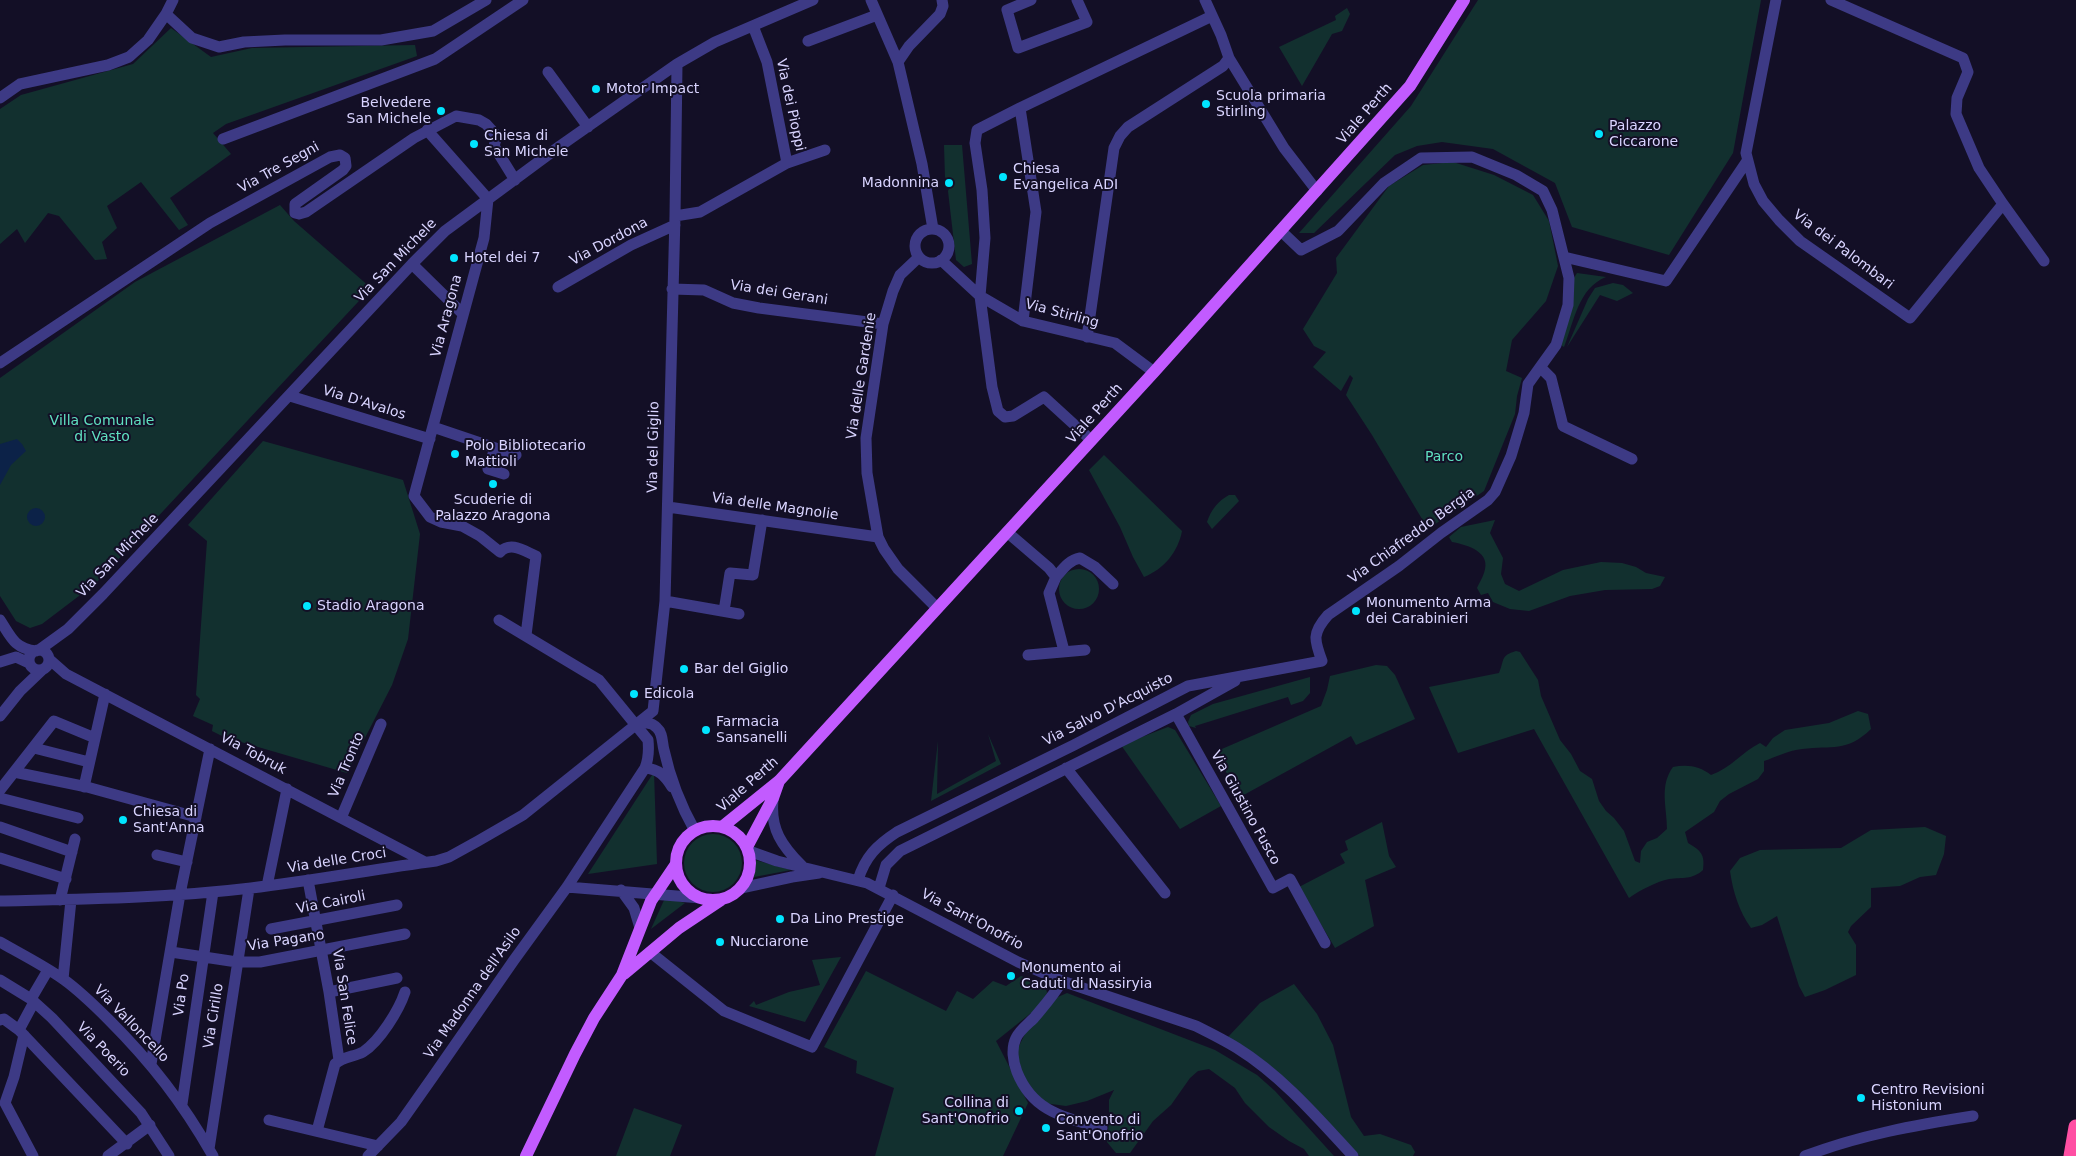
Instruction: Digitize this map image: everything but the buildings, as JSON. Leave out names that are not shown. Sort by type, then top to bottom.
[{"type":"highway","points":[[2071,1156],[2076,1127]]},
{"type":"main road","name":"Viale Perth","points":[[722,827],[779,781],[1092,440],[1317,191],[1410,86],[1464,0]]},
{"type":"main road","name":"Viale Perth","points":[[748,849],[773,798],[779,781]]},
{"type":"main road","points":[[526,1156],[574,1054],[594,1018],[622,975],[656,893],[676,864],[681,845],[695,831],[713,826],[732,831],[741,838],[748,849],[750,871],[741,888],[679,928],[622,975]]},
{"type":"main road","points":[[676,864],[678,875],[691,892],[701,898],[722,899]]},
{"type":"street","points":[[0,98],[20,84],[108,65],[129,57],[148,40],[173,0]]},
{"type":"street","points":[[166,14],[192,38],[219,47],[244,42],[285,40],[381,40],[432,31],[486,0]]},
{"type":"street","points":[[223,139],[435,59],[523,0]]},
{"type":"street","name":"Via San Michele","points":[[46,664],[68,629],[445,230],[677,64],[715,42],[813,0]]},
{"type":"street","points":[[871,0],[898,62],[922,164],[933,229]]},
{"type":"street","points":[[898,62],[909,46],[940,14],[943,6],[942,0]]},
{"type":"street","points":[[1031,0],[1007,10],[1018,48],[1088,22],[1077,0]]},
{"type":"street","points":[[1205,0],[1229,58],[1284,148],[1317,191]]},
{"type":"street","name":"Via dei Palombari","points":[[1776,0],[1746,153],[1754,184],[1763,201],[1800,241],[1910,318],[2002,204]]},
{"type":"street","points":[[1831,0],[1963,58],[1968,72],[1957,98],[1956,114],[1979,168],[2002,204],[2044,261]]},
{"type":"street","points":[[808,41],[877,15]]},
{"type":"street","points":[[1092,440],[1044,397],[1013,416],[1009,417],[1000,414],[992,387],[987,359],[980,296],[985,238],[982,190],[975,143],[977,130],[1212,16]]},
{"type":"street","name":"Via dei Pioppi","points":[[753,26],[767,62],[787,163]]},
{"type":"street","points":[[1088,337],[1114,148],[1120,136],[1128,127],[1223,66],[1229,58]]},
{"type":"street","name":"Via del Giglio","points":[[635,725],[653,711],[665,601],[677,64]]},
{"type":"street","points":[[548,72],[588,127]]},
{"type":"street","points":[[1020,108],[1036,212],[1023,321]]},
{"type":"street","points":[[488,199],[427,130],[456,116],[479,120],[486,124],[497,136],[494,146],[515,180]]},
{"type":"street","name":"Via Tre Segni","points":[[0,363],[210,223],[314,165],[337,155],[345,158],[347,162],[343,170],[295,204],[295,213],[306,212],[427,130]]},
{"type":"street","name":"Via Dordona","points":[[558,286],[675,220],[700,212],[787,163],[825,150]]},
{"type":"street","name":"Via Chiafreddo Bergia","points":[[1247,674],[1322,662],[1315,642],[1316,633],[1328,615],[1399,566],[1440,533],[1488,500],[1494,492],[1511,456],[1524,413],[1528,384],[1555,346],[1568,305],[1569,278],[1552,210],[1543,191],[1516,175],[1472,157],[1420,158],[1384,183],[1338,231],[1301,250],[1280,231]]},
{"type":"street","points":[[1564,257],[1666,281],[1747,160]]},
{"type":"street","name":"Via Aragona","points":[[488,199],[484,238],[414,496],[430,517],[441,522],[462,526],[480,536],[500,552],[504,548],[511,546],[536,556],[526,635]]},
{"type":"street","points":[[933,229],[943,233],[949,242],[948,252],[941,260],[930,263],[919,257],[915,247],[916,241],[922,232],[933,229]]},
{"type":"street","name":"Via delle Gardenie","points":[[919,257],[900,275],[883,324],[866,438],[867,472],[878,536],[898,569],[937,608]]},
{"type":"street","name":"Via Stirling","points":[[941,260],[980,296],[1023,321],[1115,343],[1154,372]]},
{"type":"street","points":[[412,264],[462,314]]},
{"type":"street","name":"Via dei Gerani","points":[[672,289],[704,290],[733,303],[759,308],[883,324]]},
{"type":"street","points":[[1541,368],[1551,378],[1563,426],[1632,459]]},
{"type":"street","name":"Via D'Avalos","points":[[290,396],[430,439]]},
{"type":"street","points":[[433,427],[516,454]]},
{"type":"street","points":[[495,448],[488,469],[504,474]]},
{"type":"street","name":"Via delle Magnolie","points":[[668,507],[878,536]]},
{"type":"street","points":[[724,611],[730,573],[753,576],[762,520]]},
{"type":"street","points":[[1007,532],[1049,568],[1056,577]]},
{"type":"street","points":[[1064,651],[1049,593],[1056,577],[1067,564],[1074,559],[1080,558],[1095,567],[1113,584]]},
{"type":"street","points":[[665,601],[738,614]]},
{"type":"street","points":[[0,620],[13,641],[22,648],[45,652],[46,664]]},
{"type":"street","points":[[498,620],[599,680],[648,740],[650,752],[645,768],[567,887]]},
{"type":"street","name":"Via San Michele","points":[[37,650],[68,629]]},
{"type":"street","points":[[4,659],[13,650],[13,641]]},
{"type":"street","points":[[30,678],[30,657],[37,650]]},
{"type":"street","points":[[1028,655],[1085,650]]},
{"type":"street","points":[[4,659],[19,658],[30,664],[34,669],[46,664]]},
{"type":"street","points":[[0,716],[30,678],[46,664]]},
{"type":"street","name":"Via Tobruk","points":[[46,664],[425,862]]},
{"type":"street","points":[[1194,686],[1247,674]]},
{"type":"street","points":[[879,888],[886,865],[900,851],[1197,704],[1201,699],[1247,674]]},
{"type":"street","name":"Via Salvo D'Acquisto","points":[[858,880],[867,858],[886,840],[1185,687],[1194,686],[1200,690],[1201,699]]},
{"type":"street","points":[[86,787],[105,694]]},
{"type":"street","name":"Via Giustino Fusco","points":[[1176,714],[1273,888],[1290,879],[1325,943]]},
{"type":"street","points":[[0,790],[54,721],[95,738]]},
{"type":"street","name":"Via Tronto","points":[[341,818],[381,724]]},
{"type":"street","points":[[635,725],[652,724],[661,733],[664,752],[682,806],[695,831]]},
{"type":"street","name":"Via delle Croci","points":[[0,901],[66,900],[249,889],[449,857],[523,814],[635,725]]},
{"type":"street","points":[[34,748],[90,762]]},
{"type":"street","points":[[151,1064],[180,894],[210,749]]},
{"type":"street","points":[[645,768],[655,768],[664,775],[679,796]]},
{"type":"street","points":[[1066,768],[1165,893]]},
{"type":"street","points":[[14,772],[86,787],[196,817]]},
{"type":"street","points":[[1006,778],[1014,794]]},
{"type":"street","points":[[267,886],[287,789]]},
{"type":"street","points":[[0,798],[78,818]]},
{"type":"street","name":"Via Sant'Onofrio","points":[[773,798],[772,813],[774,824],[783,846],[804,867]]},
{"type":"street","points":[[0,827],[72,852]]},
{"type":"street","points":[[63,979],[66,879],[75,839]]},
{"type":"street","name":"Via Sant'Onofrio","points":[[748,849],[824,873],[858,880],[879,888],[1018,962],[1062,981],[1196,1026],[1238,1048],[1276,1078],[1303,1102],[1353,1156]]},
{"type":"street","points":[[158,855],[186,862]]},
{"type":"street","points":[[0,858],[66,879]]},
{"type":"street","name":"Via Sant'Onofrio","points":[[741,888],[792,877],[824,873]]},
{"type":"street","name":"Via San Felice","points":[[308,880],[322,951],[339,1060]]},
{"type":"street","points":[[567,887],[701,898]]},
{"type":"street","name":"Via Madonna dell'Asilo","points":[[368,1156],[402,1122],[567,887]]},
{"type":"street","name":"Via Cirillo","points":[[211,1152],[249,889]]},
{"type":"street","points":[[621,890],[634,908],[640,928]]},
{"type":"street","name":"Via Po","points":[[182,1104],[202,957],[214,892]]},
{"type":"street","points":[[650,952],[724,1011],[812,1047],[893,895]]},
{"type":"street","name":"Via Cairoli","points":[[271,930],[397,906]]},
{"type":"street","name":"Via Pagano","points":[[171,952],[237,962],[260,962],[405,934]]},
{"type":"street","name":"Via Valloncello","points":[[0,942],[63,979],[92,1003],[151,1064],[182,1104],[211,1152]]},
{"type":"street","points":[[33,1156],[2,1104],[14,1077],[22,1032],[32,1000],[48,970]]},
{"type":"street","points":[[329,992],[397,978]]},
{"type":"street","name":"Via Poerio","points":[[0,980],[32,1000],[124,1093],[150,1125],[169,1156]]},
{"type":"street","points":[[1062,981],[1045,1006],[1016,1037],[1013,1051],[1014,1065],[1036,1102],[1060,1116],[1102,1128]]},
{"type":"street","points":[[316,1131],[332,1069],[339,1060],[363,1052],[370,1046],[401,1006],[405,992]]},
{"type":"street","points":[[2,1020],[22,1032],[127,1144]]},
{"type":"street","points":[[1805,1156],[1832,1146],[1902,1127],[1974,1116]]},
{"type":"street","points":[[269,1120],[378,1146]]},
{"type":"street","points":[[108,1156],[127,1144],[150,1125]]},
{"type":"street","points":[[1342,1144],[1345,1156]]},
{"type":"green space","points":[[1478,0],[1761,0],[1733,153],[1669,255],[1572,227],[1555,183],[1493,149],[1442,142],[1417,146],[1395,155],[1314,233],[1299,233],[1411,106]]},
{"type":"green space","points":[[1347,8],[1350,14],[1342,31],[1332,34],[1302,86],[1279,47],[1336,20],[1335,16]]},
{"type":"green space","points":[[171,28],[211,57],[252,48],[415,45],[417,56],[226,124],[213,133],[231,154],[170,198],[188,225],[179,230],[141,182],[107,206],[117,228],[102,242],[107,259],[95,260],[59,216],[48,213],[25,243],[17,229],[0,244],[0,109],[21,95],[133,64]]},
{"type":"green space","points":[[944,145],[962,145],[972,264],[964,267],[956,260],[948,191],[951,184],[945,177]]},
{"type":"green space","name":"Parco","points":[[1453,162],[1494,175],[1533,195],[1549,221],[1558,266],[1546,301],[1512,340],[1506,371],[1522,378],[1515,414],[1484,491],[1428,529],[1346,395],[1353,378],[1350,375],[1341,391],[1313,367],[1326,352],[1314,346],[1303,329],[1337,273],[1336,258],[1389,186],[1423,165]]},
{"type":"green space","name":"Villa Comunale di Vasto","points":[[280,205],[294,221],[371,288],[96,583],[42,624],[30,628],[16,621],[0,596],[0,378],[135,282]]},
{"type":"green space","points":[[1577,273],[1606,277],[1597,282],[1583,297],[1564,347],[1561,345],[1574,278]]},
{"type":"green space","points":[[1613,283],[1623,285],[1633,293],[1617,301],[1600,295],[1567,347],[1588,299],[1595,288]]},
{"type":"green space","name":"Stadio Aragona","points":[[263,441],[403,480],[420,534],[408,639],[392,685],[347,773],[224,737],[212,731],[213,725],[193,716],[200,699],[196,695],[207,541],[188,525]]},
{"type":"green space","points":[[1104,455],[1182,531],[1177,546],[1169,559],[1158,569],[1144,577],[1120,527],[1089,470]]},
{"type":"green space","points":[[1229,495],[1235,495],[1239,501],[1212,529],[1207,522],[1215,506]]},
{"type":"green space","points":[[1495,520],[1490,533],[1503,558],[1501,574],[1505,584],[1519,591],[1563,570],[1601,562],[1622,563],[1636,567],[1646,573],[1665,577],[1660,586],[1652,589],[1605,590],[1570,596],[1529,611],[1510,609],[1493,602],[1488,593],[1481,595],[1477,588],[1486,566],[1482,555],[1465,545],[1452,542],[1449,537],[1461,527]]},
{"type":"green space","points":[[1079,569],[1093,575],[1099,589],[1093,603],[1079,609],[1065,603],[1059,589],[1065,575]]},
{"type":"green space","points":[[1516,651],[1520,652],[1538,680],[1541,696],[1560,740],[1571,754],[1580,771],[1592,779],[1599,801],[1624,831],[1635,861],[1640,863],[1641,851],[1647,842],[1657,838],[1667,829],[1665,789],[1673,767],[1693,766],[1711,775],[1725,768],[1760,743],[1766,747],[1773,738],[1785,730],[1829,723],[1858,711],[1868,714],[1871,729],[1862,737],[1846,745],[1797,750],[1764,761],[1764,771],[1758,779],[1729,794],[1720,801],[1714,812],[1685,832],[1688,843],[1696,848],[1703,857],[1703,870],[1691,877],[1659,882],[1629,898],[1534,729],[1458,753],[1429,687],[1499,673],[1505,656]]},
{"type":"green space","points":[[1376,665],[1387,666],[1395,675],[1415,719],[1356,745],[1351,736],[1240,797],[1215,752],[1321,706],[1330,676]]},
{"type":"green space","points":[[1310,677],[1310,693],[1303,701],[1291,705],[1288,697],[1195,726],[1196,728],[1189,726],[1188,722],[1191,715],[1213,704]]},
{"type":"green space","points":[[1168,727],[1175,730],[1221,806],[1180,829],[1121,745]]},
{"type":"green space","points":[[988,734],[1001,764],[931,801],[938,741],[937,794],[996,761]]},
{"type":"green space","points":[[654,772],[657,864],[588,874]]},
{"type":"green space","points":[[1382,822],[1389,856],[1396,867],[1365,880],[1374,926],[1335,948],[1299,887],[1345,863],[1340,854],[1348,850],[1345,841]]},
{"type":"green space","points":[[1925,827],[1946,836],[1944,854],[1936,875],[1920,877],[1900,886],[1871,888],[1871,907],[1851,926],[1848,932],[1856,945],[1856,975],[1805,997],[1799,986],[1777,916],[1762,925],[1751,928],[1737,901],[1730,871],[1740,858],[1760,850],[1841,848],[1871,830]]},
{"type":"green space","points":[[707,834],[719,834],[734,842],[742,857],[742,869],[734,884],[719,892],[707,892],[692,884],[684,869],[684,857],[692,842]]},
{"type":"green space","points":[[755,860],[791,870],[754,877]]},
{"type":"green space","points":[[665,898],[685,903],[651,929]]},
{"type":"green space","points":[[841,957],[805,1022],[749,1006],[754,1001],[756,1005],[789,992],[820,985],[812,960]]},
{"type":"green space","points":[[866,971],[946,1011],[957,991],[973,999],[993,981],[1006,986],[1021,976],[1045,984],[1047,993],[1035,1013],[1031,1013],[996,1041],[1028,1103],[1003,1156],[875,1156],[894,1088],[856,1073],[857,1061],[824,1047]]},
{"type":"green space","points":[[1294,984],[1317,1014],[1333,1045],[1351,1117],[1364,1136],[1380,1134],[1411,1145],[1415,1152],[1413,1156],[1360,1156],[1228,1037],[1260,1003]]},
{"type":"green space","points":[[1067,993],[1215,1050],[1257,1075],[1275,1091],[1334,1156],[1309,1156],[1304,1149],[1269,1127],[1245,1103],[1235,1088],[1209,1069],[1198,1071],[1190,1078],[1171,1105],[1153,1121],[1130,1153],[1116,1153],[1107,1142],[1109,1100],[1114,1090],[1087,1101],[1066,1106],[1044,1103],[1023,1085],[1013,1058],[1027,1030],[1058,997]]},
{"type":"green space","points":[[634,1108],[682,1125],[670,1156],[616,1156]]},
{"type":"water","points":[[17,439],[26,451],[11,465],[0,485],[0,444]]},
{"type":"water","points":[[36,508],[42,511],[45,517],[42,523],[36,526],[30,523],[27,517],[30,511]]},
{"type":"place","name":"Motor Impact","points":[[596,89]]},
{"type":"place","name":"Scuola primaria Stirling","points":[[1206,104]]},
{"type":"place","name":"Belvedere San Michele","points":[[441,111]]},
{"type":"place","name":"Palazzo Ciccarone","points":[[1599,134]]},
{"type":"place","name":"Chiesa di San Michele","points":[[474,144]]},
{"type":"place","name":"Chiesa Evangelica ADI","points":[[1003,177]]},
{"type":"place","name":"Madonnina","points":[[949,183]]},
{"type":"place","name":"Hotel dei 7","points":[[454,258]]},
{"type":"place","name":"Polo Bibliotecario Mattioli","points":[[455,454]]},
{"type":"place","name":"Scuderie di Palazzo Aragona","points":[[493,484]]},
{"type":"place","name":"Stadio Aragona","points":[[307,606]]},
{"type":"place","name":"Monumento Arma dei Carabinieri","points":[[1356,611]]},
{"type":"place","name":"Bar del Giglio","points":[[684,669]]},
{"type":"place","name":"Edicola","points":[[634,694]]},
{"type":"place","name":"Farmacia Sansanelli","points":[[706,730]]},
{"type":"place","name":"Chiesa di Sant'Anna","points":[[123,820]]},
{"type":"place","name":"Da Lino Prestige","points":[[780,919]]},
{"type":"place","name":"Nucciarone","points":[[720,942]]},
{"type":"place","name":"Monumento ai Caduti di Nassiryia","points":[[1011,976]]},
{"type":"place","name":"Centro Revisioni Histonium","points":[[1861,1098]]},
{"type":"place","name":"Collina di Sant'Onofrio","points":[[1019,1111]]},
{"type":"place","name":"Convento di Sant'Onofrio","points":[[1046,1128]]}]
